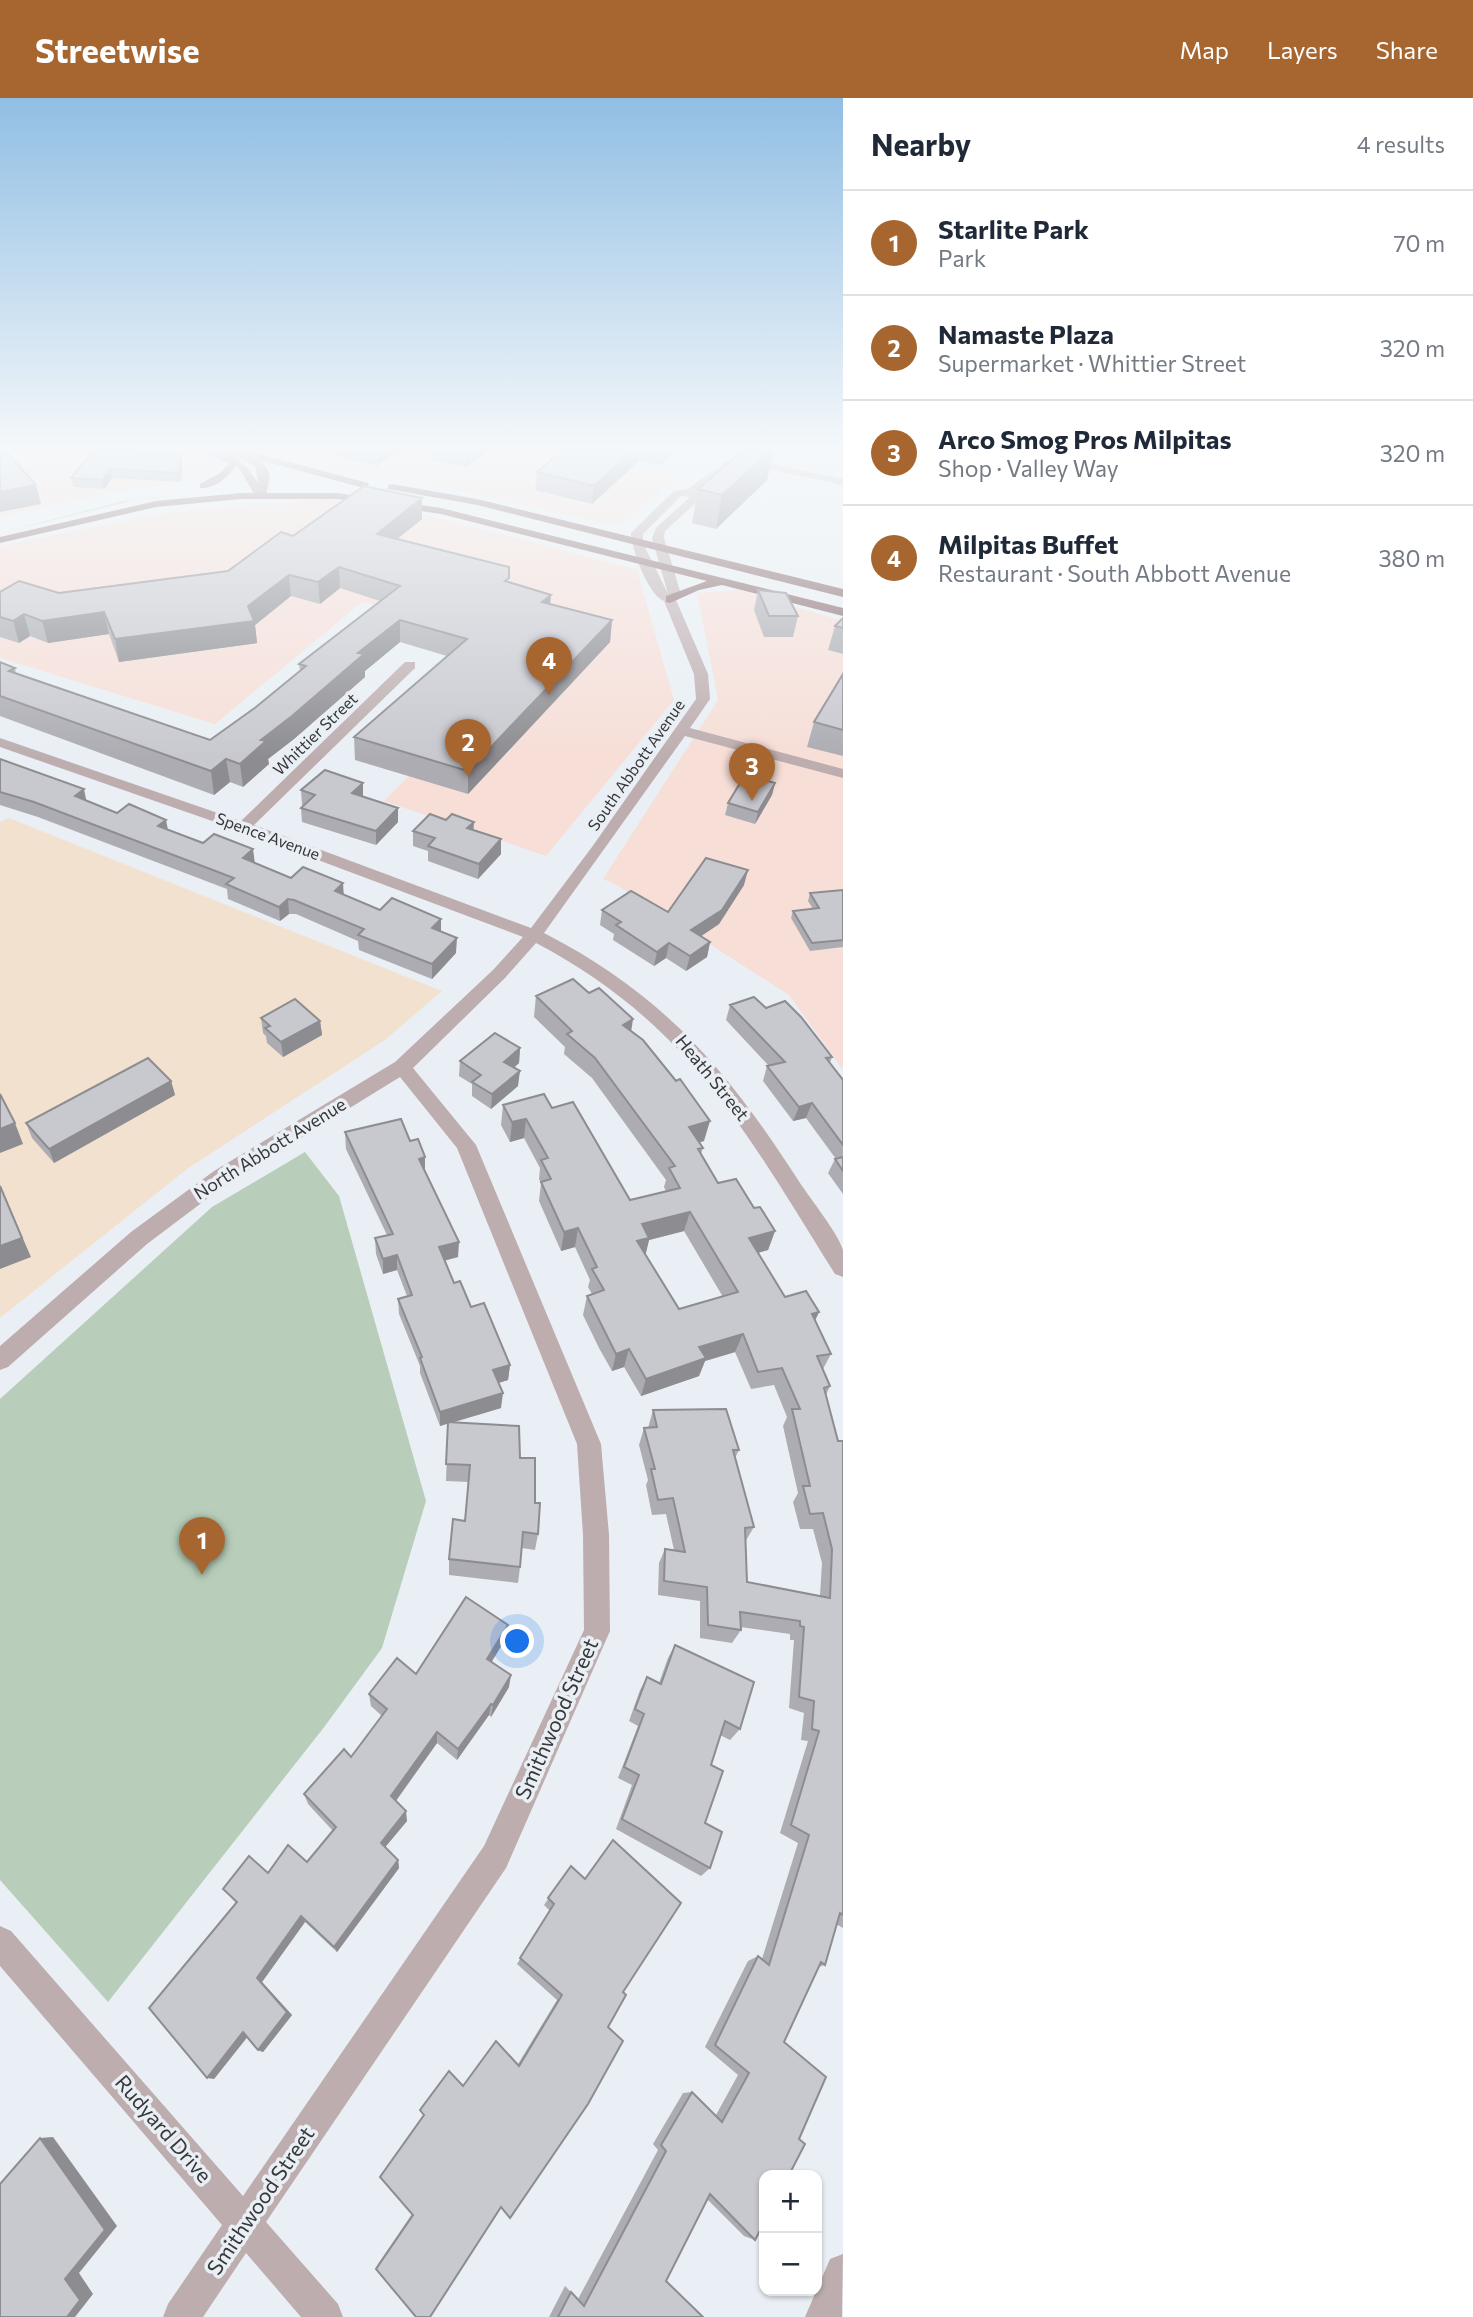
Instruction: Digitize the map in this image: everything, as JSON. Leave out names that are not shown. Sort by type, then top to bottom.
[{"type":"highway","points":[[601,553],[843,612]]},
{"type":"highway","points":[[675,553],[843,593]]},
{"type":"highway","points":[[670,599],[696,587],[727,584]]},
{"type":"street","name":"South Abbott Avenue","points":[[534,934],[598,850],[703,699],[701,674],[670,599],[660,595],[642,553]]},
{"type":"street","name":"South Abbott Avenue","points":[[661,553],[675,594],[670,599]]},
{"type":"street","name":"Whittier Street","points":[[244,827],[410,666]]},
{"type":"street","points":[[680,730],[843,774]]},
{"type":"street","name":"Spence Avenue","points":[[0,742],[244,827],[534,934]]},
{"type":"street","name":"North Abbott Avenue","points":[[0,1360],[139,1238],[221,1177],[402,1067],[499,975],[534,934]]},
{"type":"street","name":"Heath Street","points":[[534,934],[579,957],[626,991],[681,1037],[739,1108],[843,1268]]},
{"type":"street","name":"Smithwood Street","points":[[181,2317],[495,1857],[597,1631],[596,1535],[589,1444],[466,1145],[402,1067]]},
{"type":"street","name":"Rudyard Drive","points":[[0,1942],[325,2317]]},
{"type":"street","points":[[823,2317],[843,2272]]},
{"type":"shaded area","points":[[0,553],[571,553],[637,570],[674,700],[546,856],[384,801],[532,650],[362,602],[215,724],[0,658]]},
{"type":"shaded area","points":[[739,590],[843,621],[843,1070],[789,995],[617,885],[603,879],[718,700],[697,593]]},
{"type":"shaded area","points":[[9,818],[442,991],[385,1040],[187,1169],[0,1318],[0,822]]},
{"type":"green space","points":[[305,1152],[339,1196],[426,1501],[382,1648],[325,1726],[108,2002],[0,1880],[0,1399],[212,1207]]},
{"type":"building","points":[[253,553],[451,553],[509,567],[509,578],[505,581],[551,595],[542,602],[612,620],[468,771],[354,737],[467,639],[400,620],[358,653],[364,654],[261,740],[266,741],[240,764],[226,759],[211,771],[0,696],[0,662],[15,668],[9,671],[210,740],[256,707],[306,666],[299,664],[400,586],[339,567],[318,582],[289,575],[248,606],[254,621],[115,639],[104,612],[42,621],[24,614],[13,621],[0,617],[0,592],[19,581],[59,593],[228,571]]},
{"type":"building","points":[[758,590],[786,593],[798,616],[769,616]]},
{"type":"building","points":[[843,618],[843,628],[835,626]]},
{"type":"building","points":[[843,674],[843,730],[814,722]]},
{"type":"building","points":[[0,759],[84,789],[75,796],[117,813],[129,804],[166,820],[158,826],[203,843],[214,834],[253,849],[243,858],[291,878],[303,867],[343,883],[335,891],[380,910],[392,898],[441,919],[432,928],[457,938],[432,964],[358,935],[364,929],[294,900],[288,899],[279,907],[226,884],[234,878],[34,802],[0,792]]},
{"type":"building","points":[[325,770],[363,783],[352,793],[398,808],[376,831],[301,808],[315,795],[301,790]]},
{"type":"building","points":[[745,775],[775,783],[758,812],[728,803]]},
{"type":"building","points":[[430,814],[446,820],[452,814],[474,822],[467,828],[501,839],[479,864],[428,846],[435,838],[413,831]]},
{"type":"building","points":[[706,858],[748,870],[722,910],[691,930],[710,942],[690,956],[669,943],[657,952],[616,925],[621,922],[602,910],[631,891],[668,912]]},
{"type":"building","points":[[843,890],[843,940],[812,943],[793,911],[819,908],[810,893]]},
{"type":"building","points":[[573,979],[589,993],[599,988],[633,1019],[623,1025],[643,1040],[676,1081],[680,1079],[710,1121],[689,1127],[703,1148],[698,1149],[718,1183],[736,1179],[754,1208],[760,1207],[775,1231],[749,1238],[785,1297],[806,1291],[819,1312],[812,1314],[831,1354],[817,1356],[830,1386],[824,1388],[838,1441],[843,1441],[843,1915],[840,1913],[825,1965],[821,1962],[784,2042],[826,2077],[799,2139],[805,2144],[792,2170],[759,2170],[759,2232],[755,2240],[710,2194],[666,2281],[703,2317],[558,2317],[571,2292],[584,2306],[666,2151],[661,2145],[692,2092],[722,2122],[749,2073],[715,2045],[758,1956],[769,1965],[809,1835],[791,1825],[819,1731],[812,1729],[814,1701],[799,1697],[804,1627],[800,1626],[800,1621],[740,1612],[741,1630],[708,1625],[707,1587],[664,1581],[665,1549],[685,1552],[673,1498],[658,1500],[651,1469],[655,1469],[644,1428],[657,1427],[653,1410],[726,1409],[739,1450],[733,1450],[754,1527],[745,1528],[747,1582],[830,1598],[832,1549],[823,1513],[810,1514],[803,1486],[810,1486],[792,1409],[800,1409],[782,1368],[758,1372],[743,1334],[699,1347],[706,1358],[646,1379],[629,1349],[616,1354],[587,1296],[604,1290],[592,1269],[597,1267],[578,1228],[564,1232],[541,1182],[551,1179],[541,1160],[548,1158],[526,1119],[512,1122],[503,1105],[544,1094],[552,1108],[573,1102],[630,1200],[680,1188],[669,1168],[675,1166],[595,1058],[567,1034],[572,1031],[536,996]],"holes":[[[690,1212],[738,1292],[679,1309],[637,1241],[649,1238],[642,1224]]]},
{"type":"building","points":[[754,997],[766,1008],[785,1001],[832,1057],[826,1058],[843,1080],[843,1145],[812,1103],[799,1107],[767,1066],[785,1062],[730,1005]]},
{"type":"building","points":[[295,999],[320,1021],[281,1042],[265,1028],[270,1026],[261,1018]]},
{"type":"building","points":[[495,1033],[520,1048],[504,1062],[520,1071],[492,1094],[472,1082],[481,1075],[460,1061]]},
{"type":"building","points":[[148,1058],[171,1081],[49,1149],[26,1123]]},
{"type":"building","points":[[0,1094],[15,1123],[0,1129]]},
{"type":"building","points":[[401,1119],[410,1141],[418,1139],[425,1157],[419,1159],[459,1242],[439,1247],[454,1283],[460,1281],[471,1307],[484,1303],[510,1365],[493,1370],[503,1393],[440,1412],[420,1358],[422,1357],[398,1299],[412,1295],[397,1255],[383,1259],[375,1238],[393,1234],[345,1132]]},
{"type":"building","points":[[843,1157],[843,1171],[835,1159]]},
{"type":"building","points":[[0,1186],[22,1238],[0,1246]]},
{"type":"building","points":[[448,1422],[519,1426],[520,1458],[535,1458],[535,1503],[540,1503],[538,1534],[523,1532],[520,1567],[449,1559],[453,1519],[465,1521],[470,1465],[446,1464]]},
{"type":"building","points":[[466,1597],[508,1625],[487,1659],[511,1675],[493,1705],[491,1704],[458,1749],[437,1732],[391,1796],[406,1811],[381,1843],[398,1860],[334,1947],[301,1916],[257,1978],[287,2012],[258,2050],[243,2032],[207,2078],[149,2008],[237,1902],[223,1889],[249,1856],[268,1873],[288,1845],[307,1862],[336,1827],[304,1794],[344,1749],[351,1757],[387,1709],[369,1694],[397,1658],[416,1674]]},
{"type":"building","points":[[675,1645],[754,1682],[740,1729],[725,1721],[711,1765],[723,1771],[705,1823],[722,1832],[710,1868],[622,1819],[639,1775],[624,1767],[644,1714],[635,1709],[647,1677],[661,1684]]},
{"type":"building","points":[[613,1840],[681,1903],[623,1992],[626,1995],[608,2027],[623,2041],[588,2104],[510,2218],[501,2207],[430,2317],[416,2317],[376,2269],[413,2215],[380,2177],[424,2115],[420,2110],[449,2071],[463,2086],[496,2041],[519,2066],[562,1995],[520,1958],[554,1904],[548,1898],[571,1866],[585,1879]]},
{"type":"building","points":[[40,2138],[105,2230],[65,2279],[80,2300],[67,2317],[0,2317],[0,2184]]},
{"type":"place","name":"Milpitas Buffet","points":[[549,695]]},
{"type":"place","name":"Namaste Plaza","points":[[468,777]]},
{"type":"place","name":"Arco Smog Pros Milpitas","points":[[752,801]]},
{"type":"place","name":"Starlite Park","points":[[202,1575]]}]
